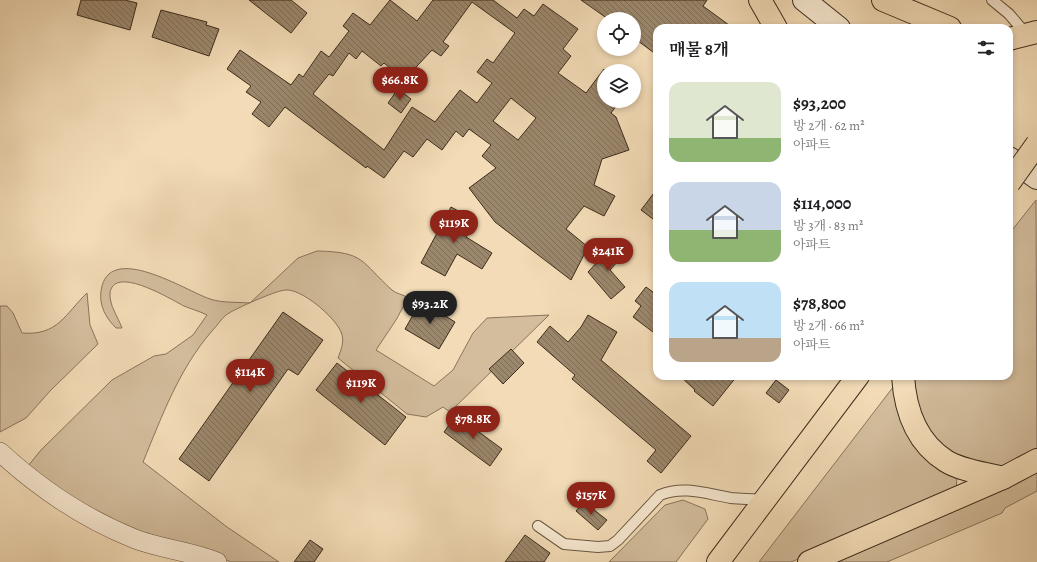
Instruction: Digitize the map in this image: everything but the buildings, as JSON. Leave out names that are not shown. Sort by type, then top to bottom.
[{"type":"highway","points":[[760,0],[774,24]]},
{"type":"highway","points":[[883,0],[940,24]]},
{"type":"highway","points":[[1013,177],[1037,144]]},
{"type":"highway","points":[[718,562],[763,500],[855,380]]},
{"type":"highway","points":[[904,380],[908,412],[924,441],[935,452],[947,462],[971,471],[1003,478]]},
{"type":"highway","points":[[809,562],[1003,478],[1037,460]]},
{"type":"main road","points":[[804,0],[834,24]]},
{"type":"main road","points":[[1013,161],[1037,178]]},
{"type":"street","points":[[0,452],[48,492],[103,523],[135,539],[170,550],[202,556],[217,562]]},
{"type":"lane","points":[[992,0],[1009,14],[1024,35]]},
{"type":"lane","points":[[538,526],[564,544],[610,546],[618,540],[660,495],[668,492],[688,490],[732,498],[763,500]]},
{"type":"shaded area","points":[[1036,200],[1037,453],[1006,465],[989,467],[971,465],[940,444],[927,428],[917,411],[913,380],[1013,380],[1013,229]]},
{"type":"shaded area","points":[[317,251],[344,253],[353,256],[367,265],[394,291],[408,298],[396,320],[376,350],[434,386],[453,370],[473,333],[487,318],[549,315],[450,412],[443,407],[426,417],[407,414],[338,358],[343,342],[338,326],[325,312],[308,298],[292,291],[285,290],[251,302],[298,258]]},
{"type":"shaded area","points":[[132,269],[149,273],[210,299],[225,302],[249,303],[230,312],[224,317],[200,346],[190,361],[172,394],[143,462],[227,527],[279,562],[231,562],[201,549],[177,544],[123,526],[47,484],[28,466],[41,450],[112,380],[154,356],[166,354],[193,335],[207,315],[184,306],[144,286],[122,282],[114,285],[110,293],[112,306],[122,328],[116,328],[106,316],[101,302],[101,291],[107,276],[118,270]]},
{"type":"shaded area","points":[[87,293],[90,325],[98,344],[50,391],[26,418],[0,432],[0,306],[7,306],[13,313],[22,333],[34,333],[44,331],[60,322]]},
{"type":"shaded area","points":[[897,382],[957,476],[956,492],[791,562],[759,562]]},
{"type":"shaded area","points":[[1037,473],[1037,491],[1005,508],[1002,513],[887,562],[828,562]]},
{"type":"shaded area","points":[[683,500],[705,509],[708,519],[676,562],[609,562],[665,505]]}]
